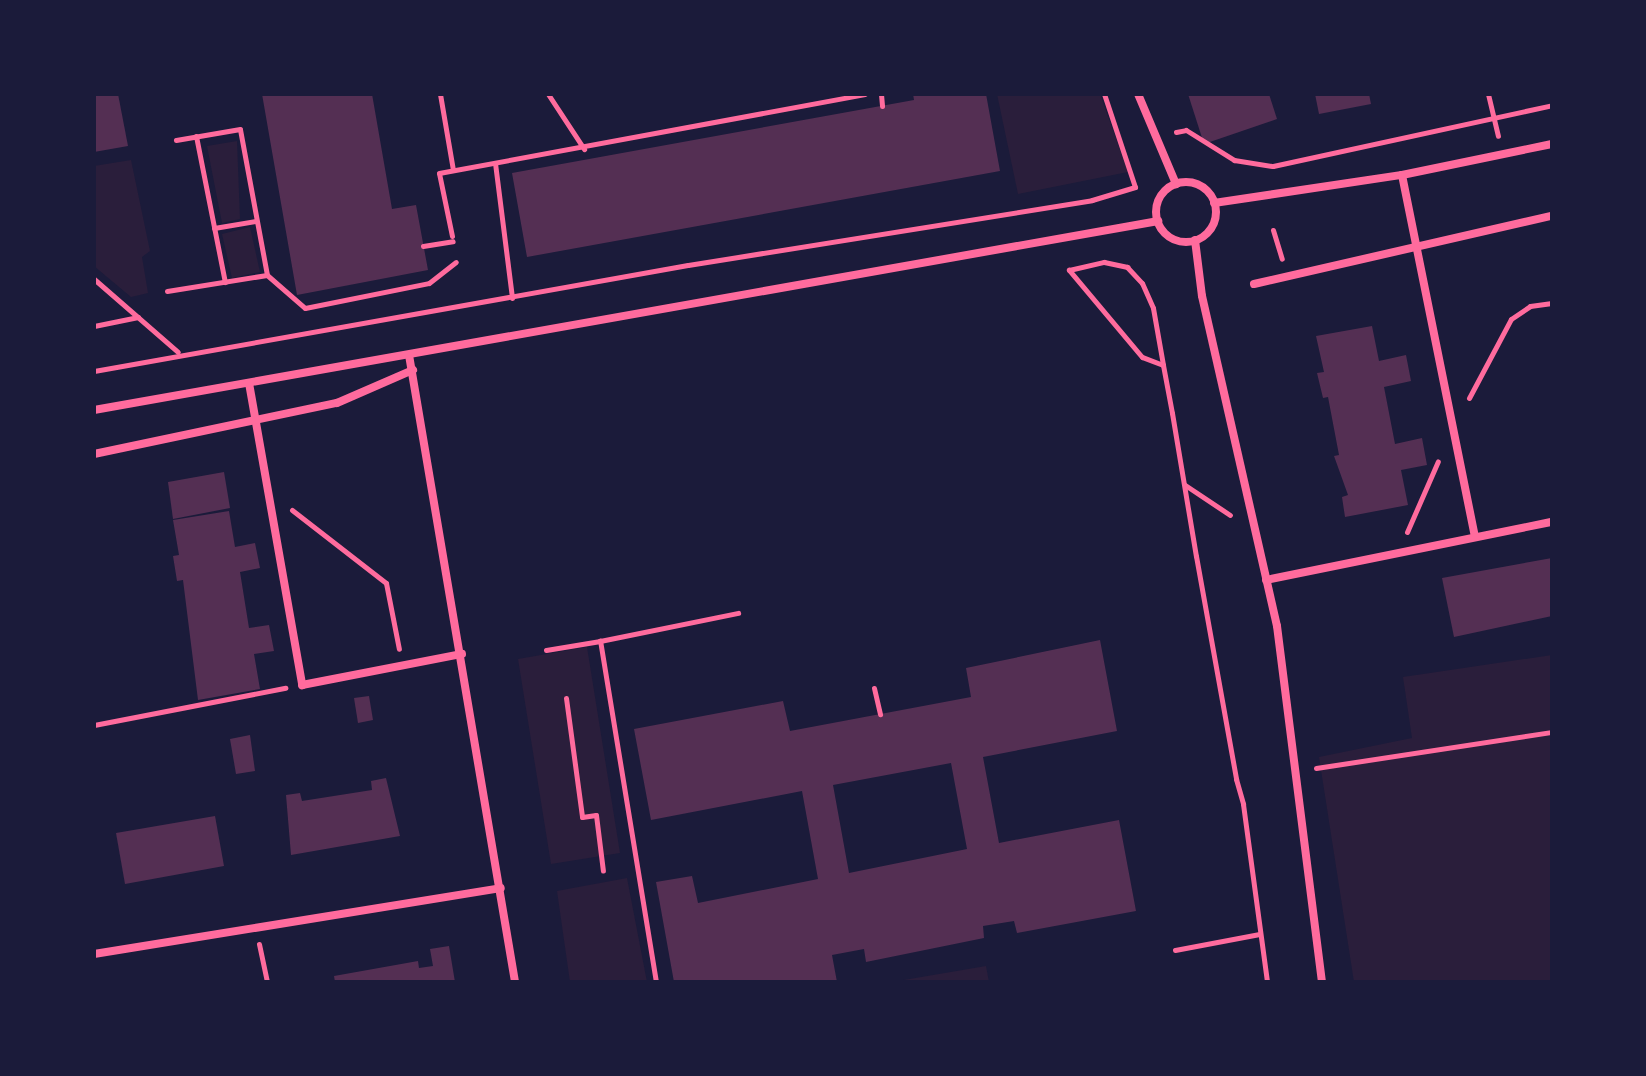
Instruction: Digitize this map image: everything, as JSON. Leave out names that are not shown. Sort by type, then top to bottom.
[{"type":"street","points":[[1138,94],[1176,184]]},
{"type":"street","points":[[1214,203],[1402,175],[1552,144]]},
{"type":"street","points":[[1402,175],[1475,536]]},
{"type":"street","points":[[1176,184],[1197,185],[1214,203],[1212,226],[1195,240],[1172,238],[1158,221],[1160,199],[1176,184]]},
{"type":"street","points":[[1254,284],[1416,244],[1552,216]]},
{"type":"street","points":[[94,410],[1158,221]]},
{"type":"street","points":[[1195,240],[1202,296],[1277,626],[1322,982]]},
{"type":"street","points":[[409,355],[462,654],[515,982]]},
{"type":"street","points":[[94,454],[337,403],[413,370]]},
{"type":"street","points":[[249,383],[302,685],[462,654]]},
{"type":"street","points":[[1266,580],[1552,522]]},
{"type":"street","points":[[94,954],[501,888]]},
{"type":"path","points":[[440,94],[453,170]]},
{"type":"path","points":[[548,94],[584,149]]},
{"type":"path","points":[[423,246],[453,239],[439,173],[584,149],[865,94]]},
{"type":"path","points":[[881,94],[882,106]]},
{"type":"path","points":[[94,371],[178,352],[287,339],[441,307],[515,298],[1092,200],[1135,187],[1104,94]]},
{"type":"path","points":[[1488,94],[1498,139]]},
{"type":"path","points":[[1186,130],[1216,153],[1273,166],[1552,105]]},
{"type":"path","points":[[176,140],[240,129],[267,275],[305,308],[429,283],[456,262]]},
{"type":"path","points":[[196,136],[225,282]]},
{"type":"path","points":[[495,163],[515,298]]},
{"type":"path","points":[[214,228],[257,221]]},
{"type":"path","points":[[1273,230],[1288,275]]},
{"type":"path","points":[[1163,365],[1142,357],[1069,270],[1104,262],[1127,267],[1142,283],[1153,308],[1243,804],[1267,982]]},
{"type":"path","points":[[167,291],[267,275]]},
{"type":"path","points":[[94,279],[178,352]]},
{"type":"path","points":[[464,304],[515,298]]},
{"type":"path","points":[[94,326],[138,317]]},
{"type":"path","points":[[1184,485],[1237,519],[1252,516]]},
{"type":"path","points":[[269,492],[386,583],[402,666]]},
{"type":"path","points":[[546,650],[738,613]]},
{"type":"path","points":[[600,641],[656,982]]},
{"type":"path","points":[[94,725],[302,685]]},
{"type":"path","points":[[874,688],[880,714]]},
{"type":"path","points":[[566,698],[582,817],[596,815],[603,871]]},
{"type":"path","points":[[1294,771],[1552,732]]},
{"type":"path","points":[[256,928],[267,982]]},
{"type":"path","points":[[1175,950],[1260,934]]},
{"type":"shaded area","points":[[997,94],[1100,94],[1128,172],[1018,194]]},
{"type":"shaded area","points":[[237,141],[240,219],[222,223],[207,146]]},
{"type":"shaded area","points":[[131,160],[150,251],[142,257],[148,293],[131,297],[94,266],[94,166]]},
{"type":"shaded area","points":[[250,227],[260,272],[232,278],[222,234]]},
{"type":"shaded area","points":[[587,647],[620,853],[551,864],[518,659]]},
{"type":"shaded area","points":[[1552,655],[1552,982],[1354,982],[1319,757],[1412,738],[1403,677]]},
{"type":"shaded area","points":[[627,878],[647,982],[570,982],[557,891]]},
{"type":"shaded area","points":[[986,966],[989,982],[892,982]]},
{"type":"building","points":[[94,94],[118,94],[128,146],[94,152]]},
{"type":"building","points":[[262,94],[372,94],[392,209],[416,205],[428,270],[297,295]]},
{"type":"building","points":[[913,94],[986,94],[1000,171],[527,257],[512,173],[914,100]]},
{"type":"building","points":[[1188,94],[1269,94],[1277,119],[1204,144]]},
{"type":"building","points":[[1315,94],[1369,94],[1371,104],[1319,114]]},
{"type":"building","points":[[1372,326],[1379,361],[1406,355],[1411,381],[1384,387],[1395,444],[1422,438],[1427,465],[1401,470],[1408,505],[1345,517],[1342,497],[1348,495],[1334,456],[1339,455],[1328,397],[1323,398],[1317,373],[1324,372],[1316,336]]},
{"type":"building","points":[[224,472],[230,508],[173,519],[168,482]]},
{"type":"building","points":[[229,511],[235,547],[255,543],[260,568],[240,572],[249,628],[269,625],[274,651],[254,654],[260,689],[198,700],[183,580],[177,581],[173,556],[179,555],[173,520]]},
{"type":"building","points":[[1552,558],[1552,616],[1454,637],[1442,578]]},
{"type":"building","points":[[1100,640],[1117,731],[983,757],[999,843],[1119,820],[1136,911],[1017,933],[1014,921],[983,926],[984,938],[866,962],[864,949],[832,955],[837,982],[674,982],[656,882],[692,876],[698,903],[818,879],[802,791],[651,820],[634,729],[783,701],[790,731],[971,697],[966,668]],"holes":[[[951,763],[967,849],[849,873],[833,785]]]},
{"type":"building","points":[[369,696],[373,720],[358,723],[354,698]]},
{"type":"building","points":[[250,735],[255,771],[236,774],[230,739]]},
{"type":"building","points":[[386,778],[400,836],[291,855],[286,795],[300,793],[302,801],[372,790],[371,781]]},
{"type":"building","points":[[215,816],[224,866],[125,884],[116,833]]},
{"type":"building","points":[[449,946],[455,982],[335,982],[334,976],[418,961],[419,968],[433,966],[430,949]]}]
